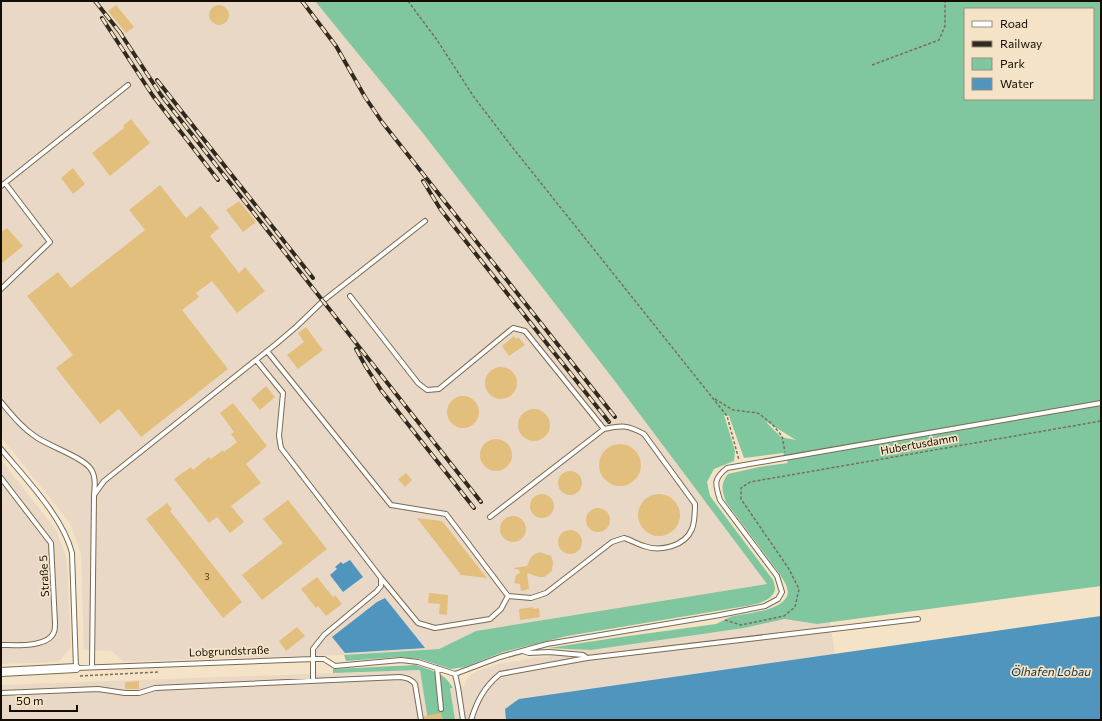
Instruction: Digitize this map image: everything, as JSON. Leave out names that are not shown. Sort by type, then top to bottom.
[{"type":"street","name":"Lobgrundstraße","points":[[1,672],[76,668]]},
{"type":"lane","points":[[1,289],[50,242],[3,184],[128,85]]},
{"type":"lane","points":[[94,495],[104,481],[267,351],[296,327],[323,301],[425,221]]},
{"type":"lane","points":[[350,296],[418,383],[427,390],[439,389],[513,328],[525,331],[604,429]]},
{"type":"lane","points":[[267,351],[391,504],[446,514],[508,596],[531,598],[546,593],[612,542],[624,538],[645,547],[673,547],[684,540],[692,529],[695,504],[644,434],[632,427],[617,426],[604,429],[490,517]]},
{"type":"lane","points":[[256,360],[283,393],[279,436],[281,448],[381,578],[418,623],[435,628],[490,619],[501,609],[508,596]]},
{"type":"lane","points":[[1,402],[18,422],[36,437],[80,460],[90,468],[95,477],[92,667]]},
{"type":"lane","points":[[463,720],[458,687],[454,674],[522,650],[567,640],[720,615],[765,606],[778,599],[782,592],[777,576],[720,500],[715,485],[718,476],[727,468],[1101,403]]},
{"type":"lane","points":[[1,449],[47,505],[69,540],[72,553],[76,668]]},
{"type":"lane","name":"Straße 5","points":[[1,478],[51,543],[55,623],[54,632],[49,640],[40,644],[1,645]]},
{"type":"lane","points":[[313,680],[313,649],[324,635],[377,591],[381,586],[381,578]]},
{"type":"lane","points":[[471,720],[483,692],[489,683],[500,674],[587,658],[918,619]]},
{"type":"lane","points":[[522,650],[530,653],[549,652],[583,654],[587,658]]},
{"type":"lane","name":"Lobgrundstraße","points":[[76,668],[313,659],[324,660],[335,666],[402,660],[418,662],[454,674]]},
{"type":"lane","points":[[437,668],[441,709]]},
{"type":"lane","points":[[1,693],[98,689],[125,693],[139,692],[155,688],[400,677],[407,678],[415,684],[422,720]]},
{"type":"path","points":[[408,1],[437,40],[474,97],[509,143],[727,416],[740,457],[739,466]]},
{"type":"path","points":[[872,65],[939,40],[945,26],[945,1]]},
{"type":"path","points":[[713,398],[733,410],[758,413],[771,423],[782,436],[787,458]]},
{"type":"path","name":"Hubertusdamm","points":[[741,488],[750,482],[1101,421]]},
{"type":"path","points":[[720,615],[721,619],[741,624]]},
{"type":"shaded area","points":[[1,1],[315,1],[422,132],[614,380],[767,584],[476,631],[439,649],[344,655],[124,662],[112,651],[84,650],[81,554],[70,523],[1,437]]},
{"type":"shaded area","points":[[1,460],[57,531],[67,560],[71,648],[58,662],[1,664]]},
{"type":"shaded area","points":[[785,619],[817,624],[830,622],[845,720],[455,720],[450,688],[464,686],[469,676],[477,671],[499,664],[540,657],[549,657],[549,648],[591,650],[744,628]]},
{"type":"shaded area","points":[[420,670],[428,720],[1,720],[1,685]]},
{"type":"green space","points":[[315,1],[1101,1],[1101,586],[817,624],[785,619],[744,628],[591,650],[549,648],[716,624],[730,617],[770,609],[783,601],[787,596],[788,590],[786,584],[726,502],[722,488],[728,474],[759,467],[788,463],[783,453],[744,458],[729,416],[724,415],[735,451],[734,461],[714,469],[707,482],[710,496],[773,580],[775,589],[773,594],[766,600],[749,605],[567,636],[503,652],[465,667],[451,669],[420,659],[399,657],[346,661],[344,655],[439,649],[476,631],[767,584],[614,380],[422,132]],"holes":[[[765,421],[796,440],[781,437]]]},
{"type":"green space","points":[[416,665],[446,678],[453,688],[450,688],[455,720],[428,720],[420,670],[333,673],[333,669]]},
{"type":"water","points":[[350,560],[363,577],[343,592],[330,575],[337,569],[335,567],[341,562],[343,564]]},
{"type":"water","points":[[385,598],[425,648],[345,653],[332,637],[377,602]]},
{"type":"water","name":"Ölhafen Lobau","points":[[1101,616],[1101,720],[506,720],[505,709],[519,699]]},
{"type":"building","points":[[116,5],[134,27],[126,33],[108,11]]},
{"type":"building","points":[[219,5],[226,8],[229,15],[226,22],[219,25],[212,22],[209,15],[212,8]]},
{"type":"building","points":[[131,119],[150,143],[110,176],[92,153],[124,128],[123,126]]},
{"type":"building","points":[[73,168],[85,184],[73,194],[61,178]]},
{"type":"building","points":[[160,185],[186,218],[201,206],[219,228],[210,236],[239,273],[245,267],[265,291],[237,313],[212,281],[196,293],[199,297],[182,310],[228,369],[141,437],[119,409],[100,424],[56,368],[73,355],[27,296],[58,272],[71,288],[145,230],[129,210]]},
{"type":"building","points":[[239,201],[256,222],[243,232],[226,210]]},
{"type":"building","points":[[7,228],[23,246],[1,264],[1,232]]},
{"type":"building","points":[[306,327],[323,350],[298,369],[287,355],[304,342],[298,333]]},
{"type":"building","points":[[514,336],[516,339],[518,337],[525,345],[509,356],[502,346]]},
{"type":"building","points":[[498,367],[504,367],[514,374],[517,383],[516,389],[510,396],[504,399],[498,399],[488,392],[485,386],[485,380],[492,370]]},
{"type":"building","points":[[266,386],[275,397],[260,410],[251,399]]},
{"type":"building","points":[[460,396],[466,396],[476,403],[479,412],[478,418],[472,425],[466,428],[460,428],[450,421],[447,415],[447,409],[454,399]]},
{"type":"building","points":[[233,403],[267,446],[246,464],[261,483],[231,506],[244,522],[230,533],[217,517],[209,523],[174,479],[191,467],[193,470],[209,457],[211,459],[223,450],[224,452],[237,442],[231,434],[234,432],[220,413]]},
{"type":"building","points":[[531,409],[537,409],[547,416],[550,425],[549,431],[543,438],[537,441],[531,441],[521,434],[518,428],[518,422],[525,412]]},
{"type":"building","points":[[493,439],[499,439],[509,446],[512,455],[511,461],[505,468],[499,471],[493,471],[483,464],[480,458],[480,452],[487,442]]},
{"type":"building","points":[[616,444],[624,444],[632,447],[638,453],[641,465],[638,477],[632,483],[624,486],[616,486],[608,483],[602,477],[599,469],[599,461],[602,453],[608,447]]},
{"type":"building","points":[[570,471],[579,474],[582,483],[579,492],[570,495],[561,492],[558,483],[561,474]]},
{"type":"building","points":[[406,473],[412,480],[405,487],[398,479]]},
{"type":"building","points":[[537,494],[547,494],[554,501],[554,511],[547,518],[537,518],[530,511],[530,501]]},
{"type":"building","points":[[655,494],[663,494],[671,497],[677,503],[680,515],[677,527],[671,533],[663,536],[655,536],[647,533],[641,527],[638,519],[638,511],[641,503],[647,497]]},
{"type":"building","points":[[288,500],[327,549],[262,600],[242,575],[283,543],[263,519]]},
{"type":"building","points":[[167,503],[172,509],[170,511],[242,602],[223,618],[146,519]]},
{"type":"building","points":[[598,508],[607,511],[610,520],[607,529],[598,532],[589,529],[586,520],[589,511]]},
{"type":"building","points":[[513,516],[522,520],[526,529],[522,538],[513,542],[504,538],[500,529],[504,520]]},
{"type":"building","points":[[417,518],[442,521],[487,578],[461,575]]},
{"type":"building","points":[[565,530],[575,530],[582,537],[582,547],[575,554],[565,554],[558,547],[558,537]]},
{"type":"building","points":[[540,552],[551,556],[553,562],[552,571],[544,577],[527,573],[529,589],[521,591],[520,584],[514,583],[516,575],[520,573],[519,570],[513,568],[527,566],[531,557]]},
{"type":"building","points":[[317,577],[333,597],[335,595],[342,604],[326,616],[318,606],[316,608],[301,589]]},
{"type":"building","points":[[429,593],[448,595],[447,615],[439,614],[440,604],[428,603]]},
{"type":"building","points":[[533,607],[533,609],[539,608],[540,617],[520,620],[519,609]]},
{"type":"building","points":[[297,627],[305,636],[286,651],[279,641]]},
{"type":"building","points":[[139,681],[139,689],[125,689],[125,682]]},
{"type":"building","points":[[441,713],[443,720],[424,720],[424,716]]},
{"type":"railway","points":[[95,1],[122,35]]},
{"type":"railway","points":[[302,1],[336,46],[365,97],[382,122],[615,417]]},
{"type":"railway","points":[[102,18],[153,96],[218,180]]},
{"type":"railway","points":[[119,31],[161,95],[481,502]]},
{"type":"railway","points":[[157,80],[313,278]]},
{"type":"railway","points":[[423,181],[441,210],[609,422]]},
{"type":"railway","points":[[356,349],[381,390],[474,508]]}]
